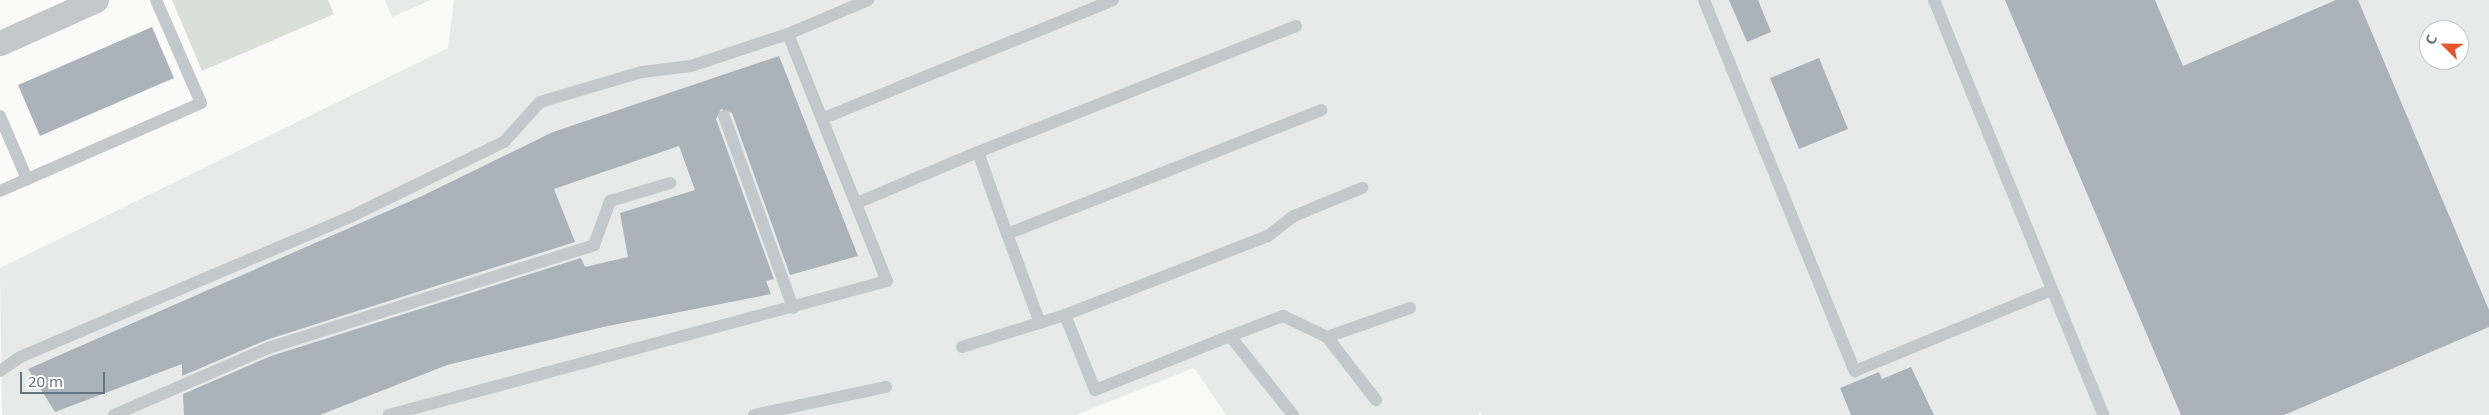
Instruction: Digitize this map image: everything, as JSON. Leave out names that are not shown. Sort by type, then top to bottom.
[{"type":"street","points":[[0,43],[96,0]]},
{"type":"lane","points":[[0,190],[201,103],[156,0]]},
{"type":"lane","points":[[0,371],[20,358],[348,218],[504,142],[540,102],[642,72],[692,66],[788,34],[868,0]]},
{"type":"lane","points":[[824,118],[1113,0]]},
{"type":"lane","points":[[1704,0],[1856,371],[2052,290]]},
{"type":"lane","points":[[1934,0],[2102,415]]},
{"type":"lane","points":[[857,203],[978,152],[1296,26]]},
{"type":"lane","points":[[388,415],[505,381],[793,308],[887,281],[824,118],[788,34]]},
{"type":"lane","points":[[1007,234],[1321,110]]},
{"type":"lane","points":[[0,116],[27,179]]},
{"type":"lane","points":[[724,116],[793,308]]},
{"type":"lane","points":[[978,152],[1040,323]]},
{"type":"lane","points":[[114,415],[268,348],[594,245],[610,201],[670,183]]},
{"type":"lane","points":[[962,347],[1065,315],[1268,236],[1294,216],[1362,188]]},
{"type":"lane","points":[[1327,338],[1410,308]]},
{"type":"lane","points":[[1065,315],[1095,390],[1283,316],[1327,338],[1376,400]]},
{"type":"lane","points":[[1230,336],[1294,415]]},
{"type":"lane","points":[[754,415],[886,387]]},
{"type":"shaded area","points":[[172,0],[328,0],[334,14],[202,71]]},
{"type":"shaded area","points":[[385,0],[431,0],[392,17]]},
{"type":"shaded area","points":[[454,0],[2489,0],[2489,415],[1482,415],[1479,411],[1479,415],[1226,415],[1194,368],[1076,415],[2,415],[0,268],[448,48]]},
{"type":"building","points":[[1729,0],[1758,0],[1771,32],[1747,42]]},
{"type":"building","points":[[2005,0],[2155,0],[2183,66],[2336,0],[2358,0],[2489,310],[2489,327],[2284,415],[2181,415]]},
{"type":"building","points":[[152,27],[174,78],[40,136],[18,85]]},
{"type":"building","points":[[779,56],[858,256],[790,275],[732,113],[721,109],[716,119],[774,279],[766,281],[771,294],[603,327],[447,365],[320,415],[184,415],[183,394],[271,356],[581,258],[585,267],[628,257],[620,213],[695,190],[679,146],[554,189],[575,242],[266,340],[182,376],[182,364],[55,412],[28,369],[422,196],[553,132]]},
{"type":"building","points":[[1819,58],[1848,129],[1799,149],[1770,78]]},
{"type":"building","points":[[1911,367],[1934,415],[1851,415],[1840,388],[1879,372],[1882,379]]}]
